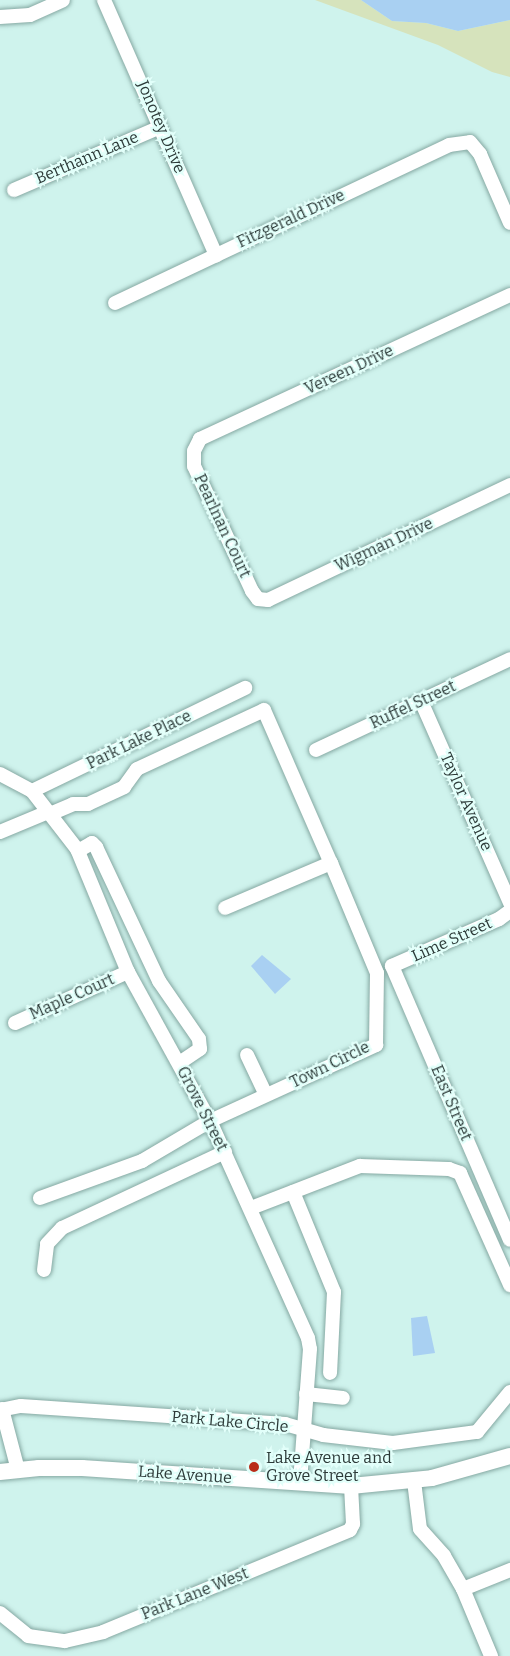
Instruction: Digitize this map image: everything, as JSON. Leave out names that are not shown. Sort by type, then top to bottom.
[{"type":"main road","name":"Lake Avenue","points":[[0,1472],[106,1469],[351,1486],[414,1481],[510,1456]]},
{"type":"street","points":[[1,16],[30,15],[63,0]]},
{"type":"street","name":"Jonotey Drive","points":[[104,0],[216,255]]},
{"type":"street","name":"Berthann Lane","points":[[14,190],[160,127]]},
{"type":"street","name":"Fitzgerald Drive","points":[[115,303],[449,145],[470,142],[480,154],[510,223]]},
{"type":"street","name":"Vereen Drive","points":[[194,452],[200,438],[510,295]]},
{"type":"street","name":"Pearlnan Court","points":[[194,452],[194,466],[258,599]]},
{"type":"street","name":"Wigman Drive","points":[[258,599],[267,600],[510,485]]},
{"type":"street","name":"Ruffel Street","points":[[316,750],[510,659]]},
{"type":"street","name":"Park Lake Place","points":[[32,792],[245,688]]},
{"type":"street","name":"Taylor Avenue","points":[[421,701],[510,903]]},
{"type":"street","points":[[0,832],[74,804],[88,804],[124,788],[136,769],[264,710],[331,863],[225,908]]},
{"type":"street","name":"Grove Street","points":[[0,774],[32,792],[78,851],[127,968],[210,1121],[308,1338],[310,1349],[300,1483]]},
{"type":"street","points":[[78,851],[92,843],[96,847],[159,981],[202,1044],[192,1056],[179,1063]]},
{"type":"street","name":"Town Circle","points":[[40,1198],[142,1161],[210,1121],[376,1045],[377,973],[331,863]]},
{"type":"street","name":"Lime Street","points":[[392,966],[510,911]]},
{"type":"street","name":"Maple Court","points":[[15,1023],[127,968],[146,955]]},
{"type":"street","name":"East Street","points":[[392,966],[510,1240]]},
{"type":"street","points":[[156,1021],[178,1007]]},
{"type":"street","points":[[247,1055],[266,1095]]},
{"type":"street","points":[[44,1270],[47,1244],[62,1228],[225,1152]]},
{"type":"street","points":[[251,1208],[360,1166],[449,1169],[460,1173],[510,1286]]},
{"type":"street","points":[[293,1192],[334,1292],[330,1372]]},
{"type":"street","name":"Park Lake Circle","points":[[18,1470],[1,1409],[21,1406],[44,1407],[285,1424],[322,1435],[393,1443],[477,1432],[510,1392]]},
{"type":"street","points":[[306,1394],[343,1398]]},
{"type":"street","points":[[414,1481],[420,1529],[444,1556],[463,1588],[491,1656]]},
{"type":"street","name":"Park Lane West","points":[[0,1613],[28,1636],[65,1641],[103,1632],[350,1530],[353,1524],[351,1486]]},
{"type":"street","points":[[463,1588],[510,1570]]},
{"type":"green space","points":[[315,0],[361,0],[392,21],[426,23],[458,31],[510,20],[510,77],[492,72],[438,45]]},
{"type":"water","points":[[361,0],[510,0],[510,20],[458,31],[426,23],[392,21]]},
{"type":"water","points":[[262,955],[291,979],[275,994],[251,966]]},
{"type":"water","points":[[427,1316],[435,1353],[413,1356],[411,1318]]},
{"type":"place","name":"Lake Avenue and Grove Street","points":[[254,1467]]}]
